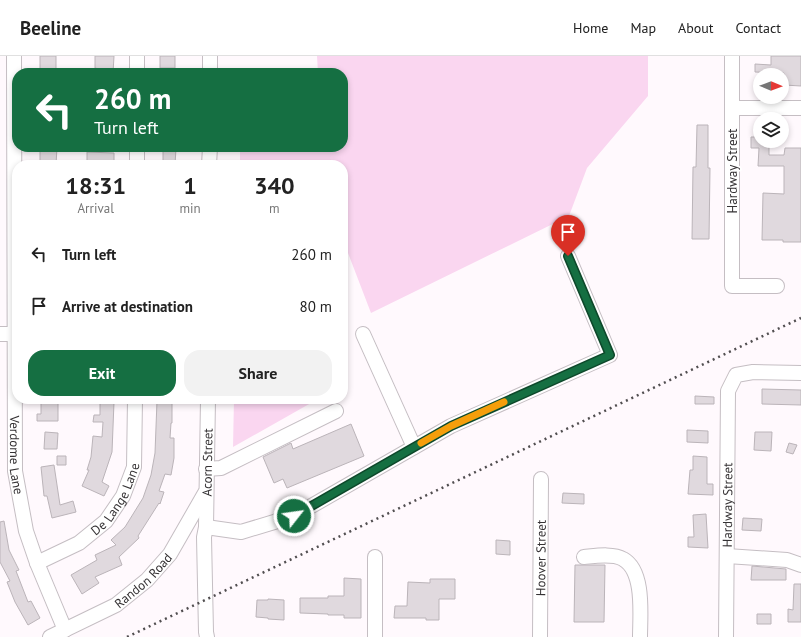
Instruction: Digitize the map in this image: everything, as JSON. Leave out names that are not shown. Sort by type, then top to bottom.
[{"type":"street","name":"Verdome Lane","points":[[14,56],[14,68]]},
{"type":"street","points":[[137,56],[137,68]]},
{"type":"street","points":[[210,56],[210,68]]},
{"type":"street","name":"Hardway Street","points":[[732,56],[732,286],[777,286]]},
{"type":"street","points":[[732,108],[801,108]]},
{"type":"street","points":[[206,526],[241,532],[294,516],[451,426],[610,355],[568,256]]},
{"type":"street","points":[[0,334],[12,334]]},
{"type":"street","points":[[363,334],[414,447]]},
{"type":"street","name":"Hardway Street","points":[[726,637],[728,391],[736,375],[753,372],[801,373]]},
{"type":"street","name":"Verdome Lane","points":[[15,404],[15,471],[26,531],[37,563],[66,630]]},
{"type":"street","name":"De Lange Lane","points":[[37,563],[79,543],[106,521],[123,496],[134,467],[135,404]]},
{"type":"street","name":"Acorn Street","points":[[208,404],[206,526],[204,537],[206,632],[208,637]]},
{"type":"street","points":[[206,470],[221,468],[336,411]]},
{"type":"street","name":"Hoover Street","points":[[540,637],[541,479]]},
{"type":"street","name":"Randon Road","points":[[50,637],[116,605],[147,580],[170,554],[206,492]]},
{"type":"street","points":[[584,557],[612,556],[623,559],[631,566],[639,583],[640,637]]},
{"type":"street","points":[[727,556],[787,560],[801,565]]},
{"type":"street","points":[[375,557],[375,637]]},
{"type":"shaded area","points":[[317,56],[648,56],[648,96],[587,168],[569,216],[371,313],[348,253],[348,160],[240,160],[240,152],[348,152],[348,68],[318,68]]},
{"type":"shaded area","points":[[234,404],[309,404],[233,447]]},
{"type":"building","points":[[40,56],[56,56],[56,68],[40,68]]},
{"type":"building","points":[[95,56],[114,56],[113,68],[95,68]]},
{"type":"building","points":[[160,56],[175,56],[175,68],[160,68]]},
{"type":"building","points":[[771,56],[801,56],[801,86],[789,85],[789,68],[755,68],[755,64],[771,65]]},
{"type":"building","points":[[697,125],[708,125],[708,168],[710,168],[709,239],[692,239],[693,167],[696,167]]},
{"type":"building","points":[[751,137],[753,137],[753,148],[751,148]]},
{"type":"building","points":[[759,148],[769,148],[769,155],[784,155],[785,148],[801,148],[801,242],[762,240],[763,193],[784,194],[784,166],[758,166]]},
{"type":"building","points":[[40,152],[57,152],[56,160],[40,160]]},
{"type":"building","points":[[87,152],[114,153],[114,160],[87,160]]},
{"type":"building","points":[[163,152],[176,152],[175,160],[163,160]]},
{"type":"building","points":[[762,389],[801,390],[801,405],[762,404]]},
{"type":"building","points":[[695,396],[714,397],[714,404],[695,404]]},
{"type":"building","points":[[41,404],[58,404],[58,421],[37,421],[37,414],[41,414]]},
{"type":"building","points":[[100,404],[114,404],[112,452],[102,482],[109,486],[104,496],[82,486],[89,470],[87,470],[91,457],[93,436],[102,437],[103,422],[93,422],[94,415],[100,415]]},
{"type":"building","points":[[157,404],[172,404],[170,438],[174,438],[174,458],[171,475],[165,474],[159,491],[164,492],[160,504],[159,503],[138,536],[139,538],[119,557],[122,565],[95,577],[99,583],[82,594],[71,575],[97,560],[95,555],[116,545],[111,540],[125,527],[143,498],[151,475],[155,453]]},
{"type":"building","points":[[351,424],[364,456],[287,488],[283,479],[274,483],[263,457],[291,443],[293,449]]},
{"type":"building","points":[[687,430],[708,431],[708,443],[687,442]]},
{"type":"building","points":[[45,432],[58,433],[57,449],[44,449]]},
{"type":"building","points":[[755,432],[772,432],[771,451],[754,450]]},
{"type":"building","points":[[789,443],[797,445],[793,454],[786,452]]},
{"type":"building","points":[[57,456],[66,456],[66,465],[57,465]]},
{"type":"building","points":[[693,456],[707,457],[707,484],[713,484],[713,495],[688,494],[690,470],[693,470]]},
{"type":"building","points":[[54,465],[60,505],[73,501],[76,512],[52,518],[47,496],[44,496],[41,467]]},
{"type":"building","points":[[563,493],[584,494],[584,504],[562,503]]},
{"type":"building","points":[[706,514],[708,548],[688,547],[688,537],[694,537],[693,515]]},
{"type":"building","points":[[743,518],[762,519],[761,531],[742,530]]},
{"type":"building","points":[[4,521],[9,550],[19,570],[16,571],[28,602],[31,601],[40,618],[28,625],[15,602],[7,582],[10,581],[0,562],[0,522]]},
{"type":"building","points":[[496,540],[510,541],[510,555],[496,554]]},
{"type":"building","points":[[575,565],[605,565],[604,622],[574,622]]},
{"type":"building","points":[[752,566],[786,569],[786,580],[751,580]]},
{"type":"building","points":[[344,578],[361,579],[361,618],[344,618],[344,615],[300,613],[300,598],[328,598],[328,596],[344,596]]},
{"type":"building","points":[[430,579],[455,579],[455,599],[439,599],[439,620],[426,620],[426,618],[394,618],[395,606],[407,606],[408,582],[430,583]]},
{"type":"building","points":[[794,584],[801,584],[801,622],[788,622],[788,609],[793,610]]},
{"type":"building","points":[[257,600],[284,600],[284,620],[256,617]]},
{"type":"building","points":[[757,614],[771,614],[771,624],[757,624]]},
{"type":"railway","points":[[127,637],[801,318]]},
{"type":"slow traffic","points":[[421,443],[451,426],[504,402]]},
{"type":"route","points":[[294,516],[451,426],[610,355],[568,256]]}]
